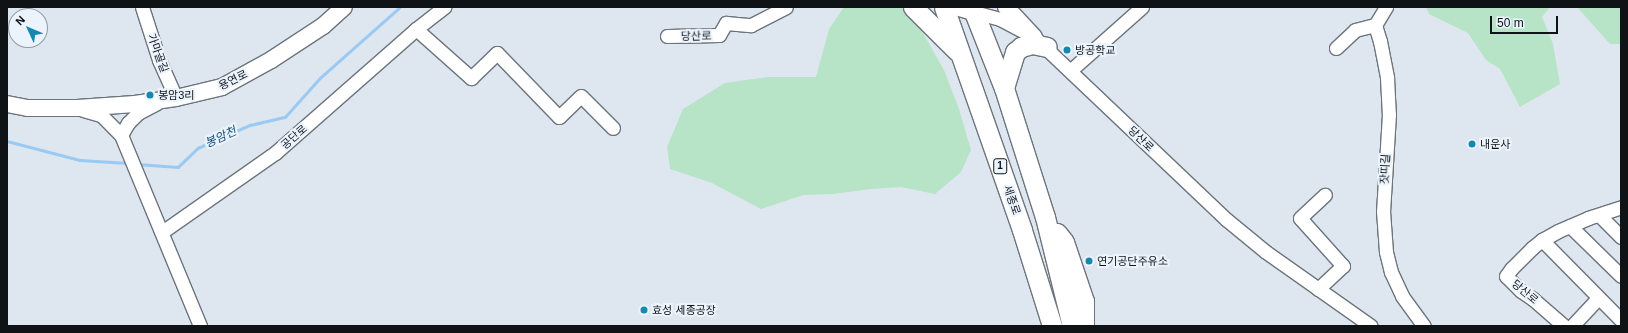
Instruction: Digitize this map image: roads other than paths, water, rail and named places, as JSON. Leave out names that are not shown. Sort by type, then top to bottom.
[{"type":"highway","points":[[913,7],[960,54]]},
{"type":"highway","name":"세종로","points":[[944,7],[1022,230],[1052,326]]},
{"type":"highway","points":[[973,9],[1004,88],[1045,217],[1072,326]]},
{"type":"highway","points":[[1004,88],[1015,52],[1021,47],[1041,42]]},
{"type":"highway","points":[[1045,217],[1064,242],[1084,301],[1084,326]]},
{"type":"main road","name":"용연로","points":[[7,104],[28,108],[77,108],[135,104],[169,99],[222,87],[259,67],[323,26],[344,7]]},
{"type":"main road","name":"당산로","points":[[956,7],[973,9]]},
{"type":"main road","points":[[1006,7],[1041,42]]},
{"type":"street","name":"가마골길","points":[[142,7],[159,60],[169,99]]},
{"type":"street","name":"공단로","points":[[162,232],[275,153],[416,29],[444,7]]},
{"type":"street","name":"당산로","points":[[667,36],[718,35],[726,23],[751,25],[786,7]]},
{"type":"street","points":[[1071,70],[1142,7]]},
{"type":"street","points":[[1336,48],[1355,30],[1375,25],[1386,7]]},
{"type":"street","name":"당산로","points":[[973,9],[1000,19],[1041,42],[1227,220],[1266,252],[1371,326]]},
{"type":"street","name":"잣띠길","points":[[1375,25],[1380,41],[1387,78],[1389,114],[1383,211],[1386,252],[1390,272],[1402,296],[1424,326]]},
{"type":"street","points":[[416,29],[471,78],[497,53],[559,117],[581,96],[613,128]]},
{"type":"street","points":[[122,138],[128,123],[138,113],[169,99]]},
{"type":"street","points":[[77,108],[101,115],[122,138],[155,214],[200,326]]},
{"type":"street","points":[[1318,289],[1343,266],[1300,218],[1325,195]]},
{"type":"street","name":"당산로","points":[[1564,326],[1534,299],[1521,291],[1506,276],[1527,253],[1542,240],[1570,226],[1621,207]]},
{"type":"street","points":[[1599,215],[1621,237]]},
{"type":"street","points":[[1570,226],[1621,276]]},
{"type":"street","points":[[1542,240],[1621,320]]},
{"type":"street","points":[[1572,326],[1598,298]]},
{"type":"waterway","name":"봉암천","points":[[137,164],[178,167],[198,148],[250,125],[285,117],[320,78],[400,7]]},
{"type":"waterway","name":"봉암천","points":[[7,141],[80,160],[128,163]]},
{"type":"place","name":"방공학교","points":[[1067,50]]},
{"type":"place","name":"봉암3리","points":[[150,95]]},
{"type":"place","name":"내운사","points":[[1472,144]]},
{"type":"place","name":"연기공단주유소","points":[[1089,261]]},
{"type":"place","name":"효성 세종공장","points":[[644,310]]}]
